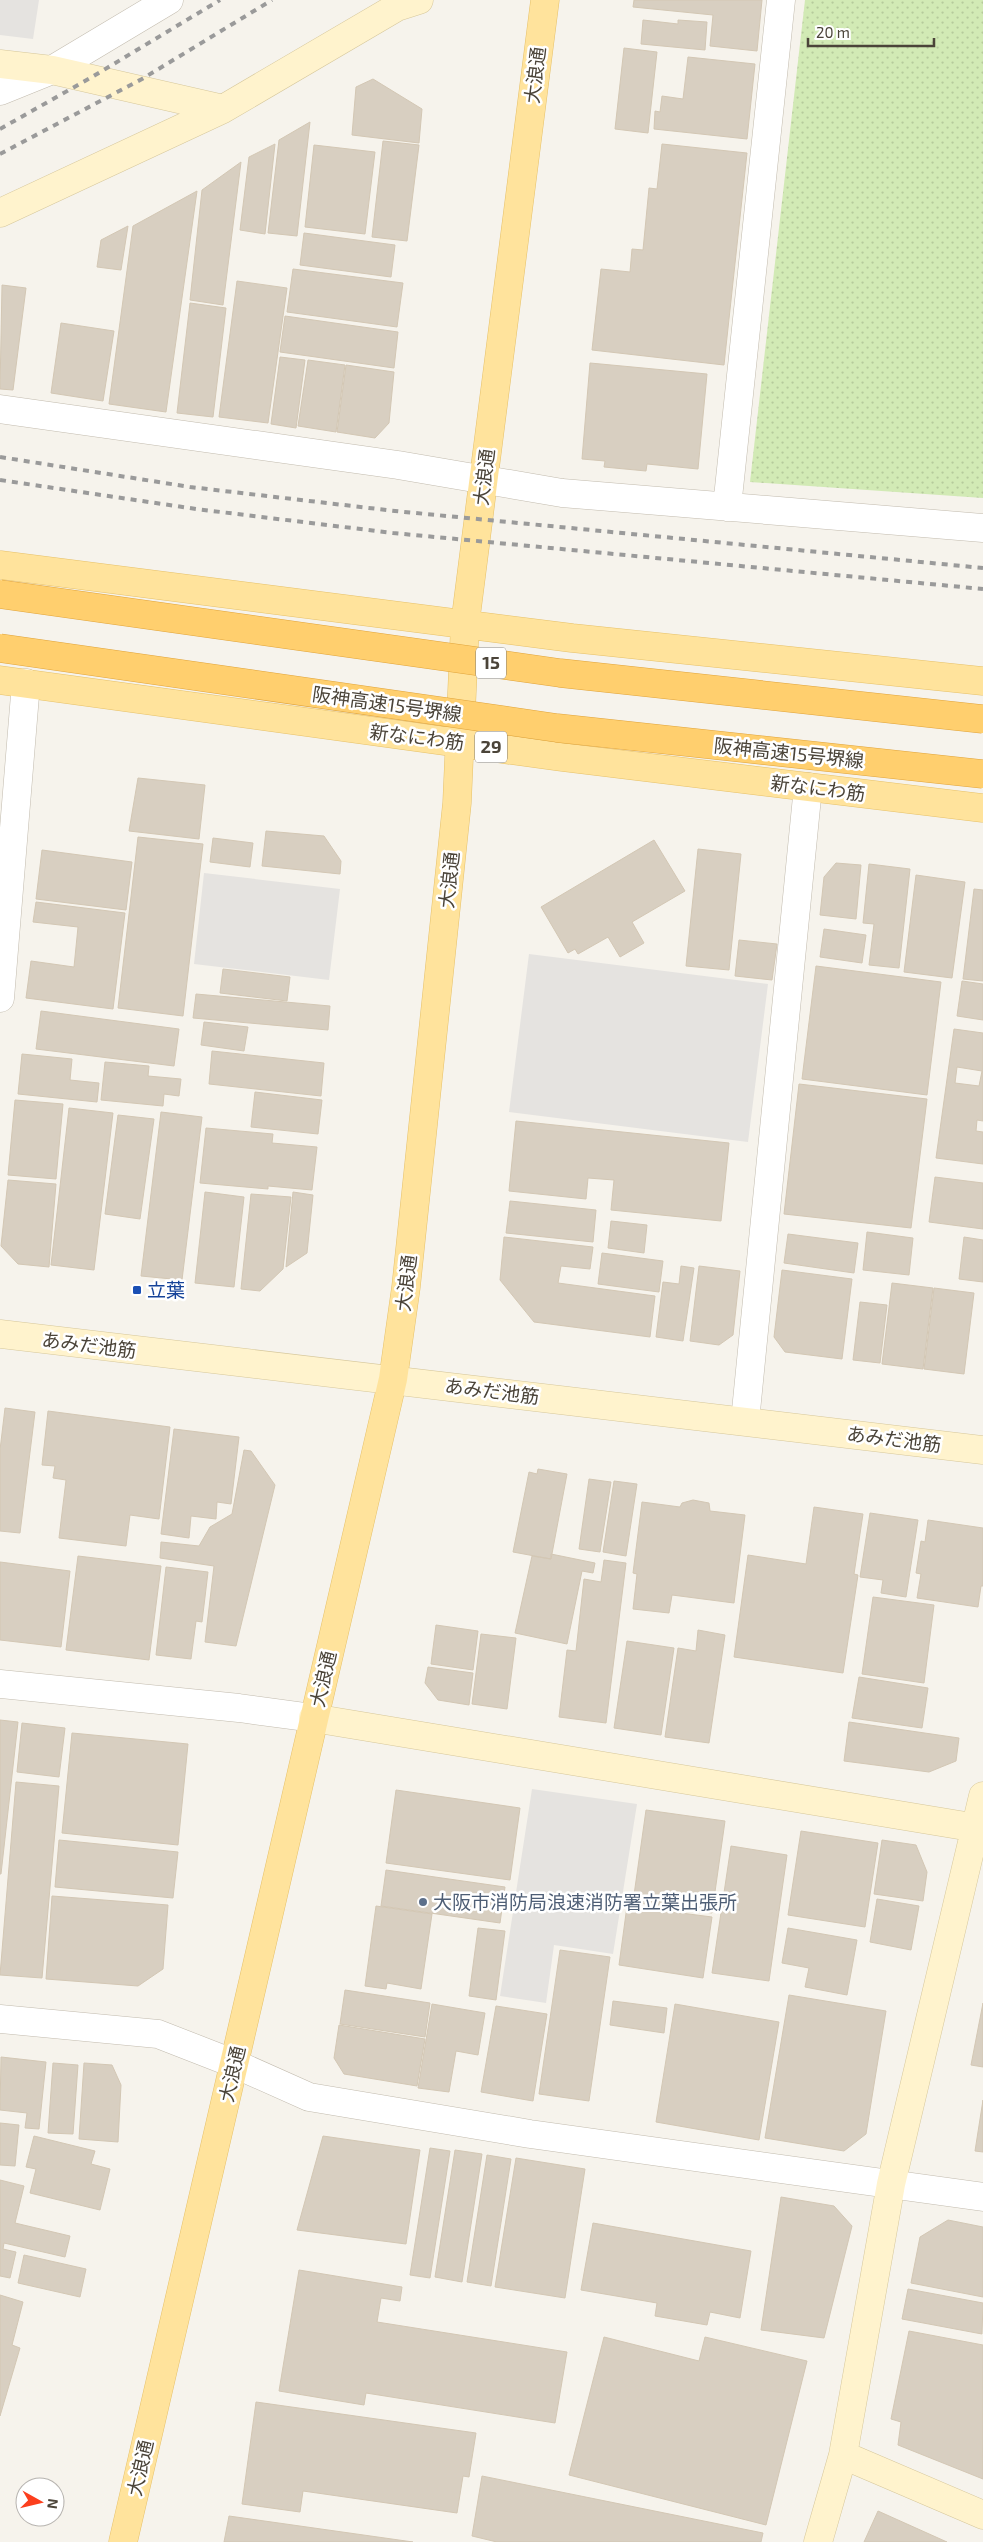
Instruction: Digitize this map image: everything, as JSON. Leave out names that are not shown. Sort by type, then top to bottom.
[{"type":"highway","name":"15","points":[[0,594],[560,673],[983,719]]},
{"type":"highway","name":"阪神高速15号堺線","points":[[0,648],[557,728],[983,774]]},
{"type":"main road","name":"大浪通","points":[[123,2542],[393,1379],[406,1287],[456,813],[461,743],[465,624],[545,0]]},
{"type":"main road","points":[[0,565],[465,624],[983,681]]},
{"type":"main road","name":"新なにわ筋","points":[[13,681],[461,743],[983,808]]},
{"type":"street","points":[[0,91],[52,70],[169,0]]},
{"type":"street","points":[[0,213],[223,109],[397,6],[419,0]]},
{"type":"street","points":[[727,507],[782,0]]},
{"type":"street","points":[[0,64],[52,70],[223,109]]},
{"type":"street","points":[[0,409],[398,466],[562,493],[983,528]]},
{"type":"street","points":[[0,998],[13,681]]},
{"type":"street","points":[[745,1421],[808,787]]},
{"type":"street","name":"あみだ池筋","points":[[0,1334],[983,1450]]},
{"type":"street","points":[[0,1684],[239,1708],[313,1718],[980,1828]]},
{"type":"street","points":[[818,2542],[843,2455],[890,2184],[980,1828],[983,1796]]},
{"type":"street","points":[[0,2019],[158,2034],[235,2064],[309,2097],[530,2134],[983,2197]]},
{"type":"street","points":[[843,2455],[983,2515]]},
{"type":"green space","points":[[805,0],[983,0],[983,498],[750,482]]},
{"type":"shaded area","points":[[0,0],[39,0],[33,39],[0,35]]},
{"type":"shaded area","points":[[204,873],[340,889],[329,980],[194,964]]},
{"type":"shaded area","points":[[529,954],[768,984],[748,1142],[509,1112]]},
{"type":"shaded area","points":[[532,1789],[637,1804],[613,1954],[554,1945],[546,2003],[500,1996]]},
{"type":"building","points":[[634,0],[762,0],[757,51],[710,46],[713,15],[633,7]]},
{"type":"building","points":[[643,20],[678,24],[678,20],[707,22],[705,50],[641,44]]},
{"type":"building","points":[[624,48],[657,52],[648,133],[615,129]]},
{"type":"building","points":[[688,57],[755,64],[747,139],[654,129],[655,111],[660,112],[662,96],[683,99]]},
{"type":"building","points":[[373,79],[422,109],[419,143],[352,135],[356,87]]},
{"type":"building","points":[[310,122],[297,236],[268,233],[279,140]]},
{"type":"building","points":[[383,141],[419,145],[407,241],[372,237]]},
{"type":"building","points":[[275,144],[265,234],[240,230],[249,157]]},
{"type":"building","points":[[662,144],[747,153],[724,365],[592,350],[601,269],[630,272],[632,249],[643,250],[649,188],[657,189]]},
{"type":"building","points":[[314,145],[375,152],[365,234],[305,227]]},
{"type":"building","points":[[241,162],[223,305],[190,300],[202,190]]},
{"type":"building","points":[[197,191],[166,412],[109,404],[133,226]]},
{"type":"building","points":[[128,226],[121,270],[97,267],[101,240]]},
{"type":"building","points":[[304,233],[395,245],[391,277],[300,265]]},
{"type":"building","points":[[293,269],[403,283],[397,327],[287,312]]},
{"type":"building","points":[[237,281],[287,288],[268,423],[219,417]]},
{"type":"building","points":[[2,285],[26,288],[13,390],[0,389]]},
{"type":"building","points":[[190,303],[226,308],[213,417],[177,413]]},
{"type":"building","points":[[285,316],[398,332],[394,368],[280,352]]},
{"type":"building","points":[[61,323],[114,331],[103,401],[51,393]]},
{"type":"building","points":[[280,357],[305,360],[296,428],[271,424]]},
{"type":"building","points":[[308,360],[345,365],[336,432],[298,426]]},
{"type":"building","points":[[590,363],[707,374],[698,469],[647,464],[646,471],[604,467],[605,461],[582,459]]},
{"type":"building","points":[[346,365],[394,372],[389,423],[375,438],[337,432]]},
{"type":"building","points":[[138,778],[205,785],[199,839],[129,831]]},
{"type":"building","points":[[266,831],[324,836],[341,861],[340,874],[262,866]]},
{"type":"building","points":[[138,837],[203,844],[183,1016],[118,1008]]},
{"type":"building","points":[[213,838],[253,843],[250,867],[210,862]]},
{"type":"building","points":[[654,840],[685,891],[632,922],[644,943],[620,957],[608,937],[578,954],[575,949],[568,953],[541,907]]},
{"type":"building","points":[[698,849],[741,854],[729,970],[686,966]]},
{"type":"building","points":[[42,850],[132,862],[126,910],[36,899]]},
{"type":"building","points":[[836,863],[861,865],[856,919],[820,915],[824,877]]},
{"type":"building","points":[[869,864],[910,869],[899,968],[869,965],[874,924],[863,923]]},
{"type":"building","points":[[916,875],[965,882],[952,978],[904,972]]},
{"type":"building","points":[[974,889],[983,890],[983,981],[963,979]]},
{"type":"building","points":[[36,902],[125,913],[113,1009],[26,998],[31,961],[74,967],[78,927],[33,922]]},
{"type":"building","points":[[824,929],[866,935],[862,963],[820,957]]},
{"type":"building","points":[[739,940],[777,944],[772,980],[735,976]]},
{"type":"building","points":[[816,966],[941,982],[927,1095],[802,1079]]},
{"type":"building","points":[[223,969],[290,977],[287,1001],[220,993]]},
{"type":"building","points":[[962,981],[983,984],[983,1020],[957,1016]]},
{"type":"building","points":[[196,994],[330,1006],[328,1030],[193,1018]]},
{"type":"building","points":[[41,1011],[179,1029],[174,1066],[36,1049]]},
{"type":"building","points":[[204,1022],[248,1027],[244,1051],[201,1045]]},
{"type":"building","points":[[954,1029],[983,1033],[983,1121],[977,1120],[976,1131],[983,1132],[983,1164],[936,1158]],"holes":[[[957,1067],[982,1071],[979,1086],[955,1083]]]},
{"type":"building","points":[[212,1051],[324,1063],[321,1096],[209,1084]]},
{"type":"building","points":[[22,1054],[72,1059],[70,1080],[99,1083],[97,1102],[18,1094]]},
{"type":"building","points":[[105,1062],[149,1066],[148,1076],[181,1079],[179,1096],[164,1094],[163,1106],[101,1100]]},
{"type":"building","points":[[799,1084],[927,1099],[911,1228],[784,1214]]},
{"type":"building","points":[[255,1092],[322,1100],[318,1134],[251,1127]]},
{"type":"building","points":[[15,1100],[63,1104],[56,1179],[8,1175]]},
{"type":"building","points":[[69,1108],[113,1113],[94,1270],[51,1265]]},
{"type":"building","points":[[161,1112],[202,1117],[182,1280],[141,1276]]},
{"type":"building","points":[[118,1115],[154,1119],[140,1219],[105,1214]]},
{"type":"building","points":[[516,1121],[729,1143],[721,1221],[611,1210],[614,1180],[588,1178],[586,1199],[509,1191]]},
{"type":"building","points":[[206,1128],[273,1134],[272,1143],[317,1147],[312,1190],[268,1186],[268,1189],[200,1183]]},
{"type":"building","points":[[935,1177],[983,1183],[983,1229],[929,1222]]},
{"type":"building","points":[[8,1180],[56,1184],[49,1267],[18,1264],[1,1246]]},
{"type":"building","points":[[205,1192],[244,1197],[234,1287],[195,1283]]},
{"type":"building","points":[[293,1192],[313,1195],[307,1253],[286,1267]]},
{"type":"building","points":[[251,1194],[291,1197],[283,1269],[260,1291],[241,1289]]},
{"type":"building","points":[[510,1201],[596,1210],[593,1242],[506,1233]]},
{"type":"building","points":[[611,1221],[647,1225],[644,1253],[608,1248]]},
{"type":"building","points":[[867,1232],[913,1238],[909,1275],[863,1270]]},
{"type":"building","points":[[788,1234],[858,1243],[854,1273],[784,1263]]},
{"type":"building","points":[[504,1237],[593,1247],[590,1269],[561,1266],[558,1283],[655,1296],[650,1337],[534,1322],[500,1280]]},
{"type":"building","points":[[964,1237],[983,1240],[983,1282],[959,1279]]},
{"type":"building","points":[[602,1253],[663,1261],[659,1292],[598,1284]]},
{"type":"building","points":[[681,1266],[694,1268],[683,1341],[656,1337],[663,1282],[679,1284]]},
{"type":"building","points":[[699,1266],[740,1271],[733,1335],[719,1345],[690,1341]]},
{"type":"building","points":[[782,1270],[852,1279],[842,1359],[785,1352],[774,1337]]},
{"type":"building","points":[[892,1283],[933,1288],[923,1369],[882,1364]]},
{"type":"building","points":[[934,1288],[974,1293],[964,1374],[924,1369]]},
{"type":"building","points":[[860,1302],[887,1305],[880,1363],[853,1360]]},
{"type":"building","points":[[5,1408],[35,1412],[20,1533],[0,1531],[0,1450]]},
{"type":"building","points":[[48,1411],[170,1427],[159,1519],[130,1515],[126,1546],[59,1538],[66,1480],[53,1478],[55,1466],[42,1465]]},
{"type":"building","points":[[174,1429],[239,1437],[231,1504],[217,1502],[216,1519],[191,1516],[189,1538],[161,1534]]},
{"type":"building","points":[[244,1450],[251,1451],[275,1485],[236,1646],[205,1642],[214,1566],[160,1558],[161,1542],[199,1546],[210,1527],[232,1514]]},
{"type":"building","points":[[538,1469],[567,1474],[551,1559],[513,1552],[529,1472],[537,1474]]},
{"type":"building","points":[[589,1479],[611,1482],[600,1552],[579,1549]]},
{"type":"building","points":[[614,1481],[637,1484],[626,1556],[603,1552]]},
{"type":"building","points":[[693,1500],[709,1503],[710,1511],[745,1515],[734,1603],[672,1595],[669,1613],[633,1609],[637,1574],[633,1573],[642,1502],[680,1507],[682,1503]]},
{"type":"building","points":[[814,1507],[863,1514],[854,1574],[858,1575],[843,1673],[734,1657],[748,1555],[806,1564]]},
{"type":"building","points":[[870,1513],[918,1520],[906,1597],[881,1593],[883,1580],[860,1577]]},
{"type":"building","points":[[928,1520],[983,1528],[983,1586],[981,1586],[978,1607],[917,1598],[921,1574],[916,1573],[921,1541],[925,1542]]},
{"type":"building","points":[[551,1554],[595,1563],[593,1573],[582,1571],[567,1644],[515,1633],[532,1556],[551,1559]]},
{"type":"building","points":[[78,1556],[161,1566],[149,1660],[66,1650]]},
{"type":"building","points":[[604,1560],[626,1563],[606,1723],[559,1717],[567,1650],[576,1651],[584,1579],[601,1582]]},
{"type":"building","points":[[0,1562],[70,1571],[61,1647],[0,1640]]},
{"type":"building","points":[[166,1567],[208,1572],[202,1622],[196,1621],[191,1659],[156,1655]]},
{"type":"building","points":[[873,1597],[934,1605],[924,1683],[862,1674]]},
{"type":"building","points":[[436,1625],[478,1631],[473,1670],[431,1664]]},
{"type":"building","points":[[698,1630],[725,1635],[709,1743],[665,1737],[678,1648],[696,1651]]},
{"type":"building","points":[[481,1634],[516,1638],[507,1709],[472,1704]]},
{"type":"building","points":[[627,1641],[674,1648],[661,1735],[614,1728]]},
{"type":"building","points":[[428,1667],[473,1673],[469,1705],[438,1700],[425,1683]]},
{"type":"building","points":[[859,1677],[928,1688],[922,1728],[852,1718]]},
{"type":"building","points":[[0,1720],[18,1722],[1,1874],[0,1874]]},
{"type":"building","points":[[849,1722],[959,1738],[956,1761],[929,1772],[844,1761]]},
{"type":"building","points":[[22,1723],[65,1728],[59,1777],[17,1772]]},
{"type":"building","points":[[72,1733],[188,1744],[178,1845],[62,1833]]},
{"type":"building","points":[[16,1782],[59,1786],[42,1978],[0,1975]]},
{"type":"building","points":[[396,1790],[520,1808],[510,1880],[386,1863]]},
{"type":"building","points":[[646,1810],[725,1821],[712,1913],[633,1902]]},
{"type":"building","points":[[801,1831],[878,1843],[865,1927],[788,1915]]},
{"type":"building","points":[[59,1840],[178,1852],[173,1898],[55,1887]]},
{"type":"building","points":[[882,1840],[916,1845],[927,1872],[923,1901],[874,1894]]},
{"type":"building","points":[[731,1846],[787,1855],[769,1981],[712,1973]]},
{"type":"building","points":[[386,1870],[505,1887],[500,1923],[381,1906]]},
{"type":"building","points":[[52,1896],[168,1905],[163,1969],[138,1986],[46,1979]]},
{"type":"building","points":[[877,1899],[919,1906],[911,1950],[870,1942]]},
{"type":"building","points":[[376,1906],[432,1914],[421,1989],[387,1983],[386,1989],[365,1986]]},
{"type":"building","points":[[627,1906],[712,1917],[703,1978],[619,1965]]},
{"type":"building","points":[[478,1928],[505,1931],[496,2000],[469,1996]]},
{"type":"building","points":[[788,1928],[857,1940],[847,1995],[805,1987],[809,1968],[782,1963]]},
{"type":"building","points":[[560,1950],[610,1957],[589,2101],[539,2094]]},
{"type":"building","points":[[345,1990],[430,2003],[425,2037],[340,2024]]},
{"type":"building","points":[[789,1995],[886,2011],[866,2134],[844,2151],[765,2138]]},
{"type":"building","points":[[613,2001],[667,2008],[664,2033],[610,2025]]},
{"type":"building","points":[[983,2003],[983,2067],[971,2065]]},
{"type":"building","points":[[432,2004],[485,2013],[478,2055],[456,2051],[449,2092],[418,2088]]},
{"type":"building","points":[[675,2004],[779,2022],[759,2140],[656,2122]]},
{"type":"building","points":[[496,2006],[547,2014],[533,2101],[481,2092]]},
{"type":"building","points":[[339,2025],[425,2039],[417,2086],[344,2074],[334,2058]]},
{"type":"building","points":[[1,2057],[46,2062],[39,2129],[25,2128],[27,2113],[0,2110]]},
{"type":"building","points":[[53,2063],[78,2065],[73,2134],[48,2133]]},
{"type":"building","points":[[84,2063],[112,2065],[121,2085],[118,2142],[79,2139]]},
{"type":"building","points":[[983,2100],[983,2152],[975,2151]]},
{"type":"building","points":[[0,2123],[19,2125],[15,2166],[0,2165]]},
{"type":"building","points":[[34,2136],[95,2151],[91,2164],[110,2169],[100,2210],[30,2193],[36,2169],[26,2167]]},
{"type":"building","points":[[323,2136],[420,2150],[406,2244],[297,2230]]},
{"type":"building","points":[[430,2148],[450,2151],[430,2278],[410,2275]]},
{"type":"building","points":[[455,2150],[482,2154],[462,2282],[435,2277]]},
{"type":"building","points":[[487,2155],[511,2159],[491,2286],[467,2282]]},
{"type":"building","points":[[516,2158],[585,2169],[565,2298],[495,2287]]},
{"type":"building","points":[[0,2180],[24,2186],[15,2223],[70,2236],[65,2257],[4,2243],[3,2249],[16,2252],[10,2278],[0,2276]]},
{"type":"building","points":[[781,2197],[834,2206],[852,2226],[824,2338],[761,2330]]},
{"type":"building","points":[[948,2220],[983,2227],[983,2297],[911,2283],[920,2237]]},
{"type":"building","points":[[593,2223],[751,2251],[740,2318],[710,2312],[707,2325],[655,2316],[657,2303],[581,2290]]},
{"type":"building","points":[[24,2255],[86,2269],[80,2297],[18,2283]]},
{"type":"building","points":[[299,2270],[402,2287],[400,2301],[381,2298],[377,2322],[567,2352],[555,2423],[366,2393],[364,2405],[279,2391]]},
{"type":"building","points":[[908,2289],[983,2303],[982,2334],[902,2319]]},
{"type":"building","points":[[0,2295],[23,2302],[12,2345],[20,2348],[0,2416]]},
{"type":"building","points":[[909,2331],[983,2345],[983,2479],[898,2445],[901,2422],[891,2419]]},
{"type":"building","points":[[604,2337],[699,2361],[705,2337],[807,2361],[766,2525],[569,2475]]},
{"type":"building","points":[[256,2402],[476,2433],[469,2477],[463,2476],[457,2513],[303,2491],[300,2512],[242,2504]]},
{"type":"building","points":[[482,2476],[763,2533],[761,2542],[497,2542],[472,2536]]},
{"type":"building","points":[[878,2511],[947,2542],[864,2542]]},
{"type":"building","points":[[229,2516],[413,2542],[224,2542]]},
{"type":"railway","points":[[0,129],[92,77],[220,0]]},
{"type":"railway","points":[[0,154],[142,79],[272,0]]},
{"type":"railway","points":[[0,457],[190,487],[395,511],[983,568]]},
{"type":"railway","points":[[0,480],[196,509],[393,533],[983,589]]},
{"type":"place","name":"立葉","points":[[137,1290]]},
{"type":"place","name":"大阪市消防局浪速消防署立葉出張所","points":[[423,1902]]}]
